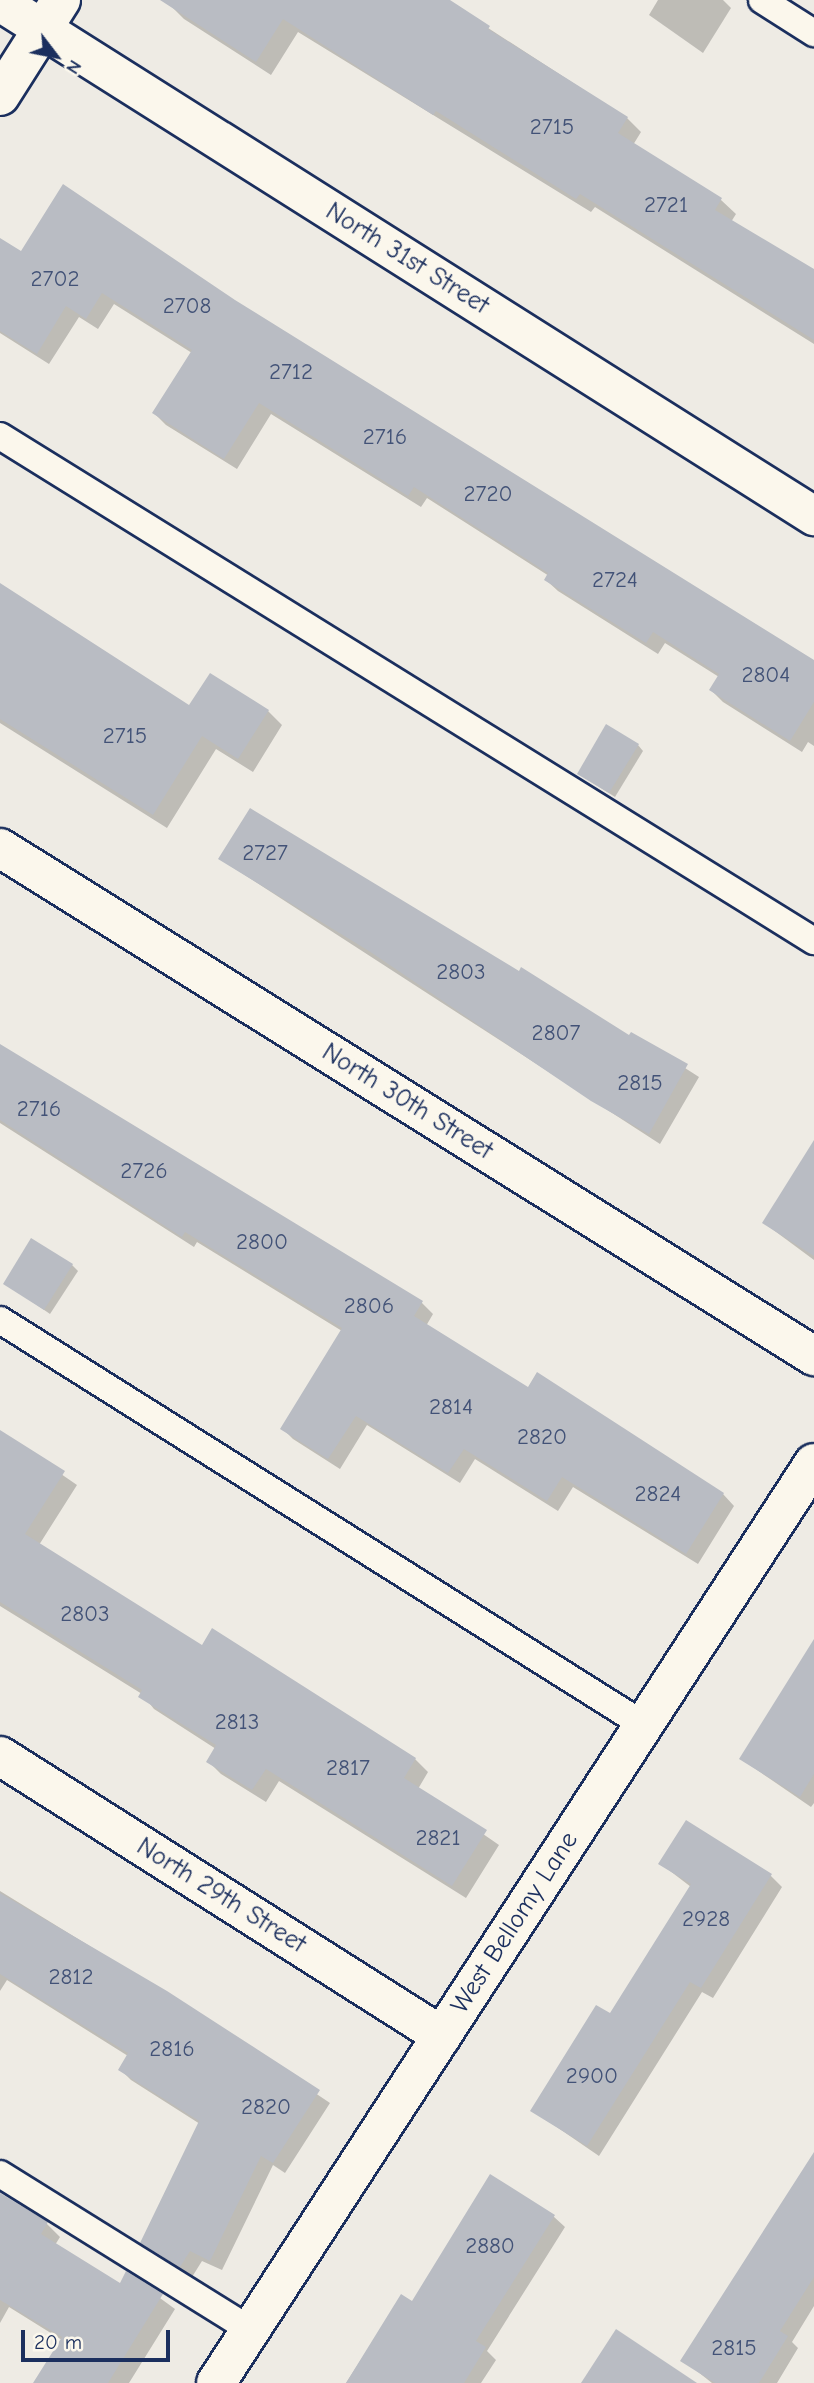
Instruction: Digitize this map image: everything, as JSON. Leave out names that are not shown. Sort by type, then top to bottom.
[{"type":"street","name":"North 31st Street","points":[[0,2],[52,15],[814,516]]},
{"type":"street","points":[[0,96],[52,15]]},
{"type":"street","name":"North 30th Street","points":[[0,848],[814,1356]]},
{"type":"street","name":"West Bellomy Lane","points":[[216,2383],[814,1463]]},
{"type":"street","name":"North 29th Street","points":[[0,1756],[442,2036]]},
{"type":"lane","points":[[761,0],[814,33]]},
{"type":"lane","points":[[0,436],[814,940]]},
{"type":"lane","points":[[0,1320],[644,1725]]},
{"type":"lane","points":[[0,2174],[251,2330]]},
{"type":"building","points":[[160,0],[450,0],[490,26],[488,29],[628,117],[618,133],[722,198],[715,210],[814,269],[814,340],[580,194],[576,199],[436,111],[433,115],[283,19],[256,62]]},
{"type":"building","points":[[63,184],[235,300],[814,660],[814,702],[790,741],[709,690],[719,674],[653,632],[646,643],[544,580],[548,573],[414,487],[408,496],[259,403],[224,459],[152,413],[192,350],[102,293],[86,319],[66,306],[37,354],[0,331],[0,238],[21,251]]},
{"type":"building","points":[[0,583],[189,705],[210,673],[269,710],[238,759],[202,736],[153,815],[0,719]]},
{"type":"building","points":[[606,724],[639,744],[609,793],[577,774]]},
{"type":"building","points":[[250,808],[519,971],[521,967],[629,1035],[631,1032],[688,1064],[649,1134],[591,1101],[369,951],[218,859]]},
{"type":"building","points":[[0,1044],[423,1301],[414,1316],[528,1387],[537,1372],[724,1493],[686,1554],[562,1477],[547,1501],[464,1449],[448,1473],[356,1416],[328,1459],[280,1429],[342,1328],[185,1232],[182,1237],[0,1120]]},
{"type":"building","points":[[814,1140],[814,1256],[762,1223]]},
{"type":"building","points":[[31,1238],[73,1264],[44,1310],[3,1284]]},
{"type":"building","points":[[0,1430],[65,1471],[25,1534],[202,1645],[212,1628],[416,1758],[404,1778],[487,1830],[452,1886],[266,1769],[252,1790],[206,1762],[216,1745],[138,1697],[142,1690],[0,1602]]},
{"type":"building","points":[[814,1639],[814,1774],[800,1797],[739,1759]]},
{"type":"building","points":[[686,1820],[772,1874],[701,1988],[690,1982],[587,2146],[530,2111],[596,2005],[610,2013],[691,1884],[658,1864]]},
{"type":"building","points":[[0,1893],[167,1991],[320,2090],[273,2163],[261,2156],[210,2261],[190,2251],[180,2267],[140,2243],[199,2121],[118,2070],[128,2053],[0,1974]]},
{"type":"building","points":[[814,2152],[814,2277],[780,2331],[788,2336],[759,2383],[715,2383],[680,2361]]},
{"type":"building","points":[[490,2174],[555,2215],[476,2341],[486,2347],[464,2383],[346,2383],[401,2294],[412,2301]]},
{"type":"building","points":[[0,2193],[48,2222],[41,2234],[120,2283],[126,2271],[163,2294],[108,2383],[33,2383],[62,2337],[0,2300]]},
{"type":"building","points":[[616,2329],[697,2383],[581,2383]]}]
